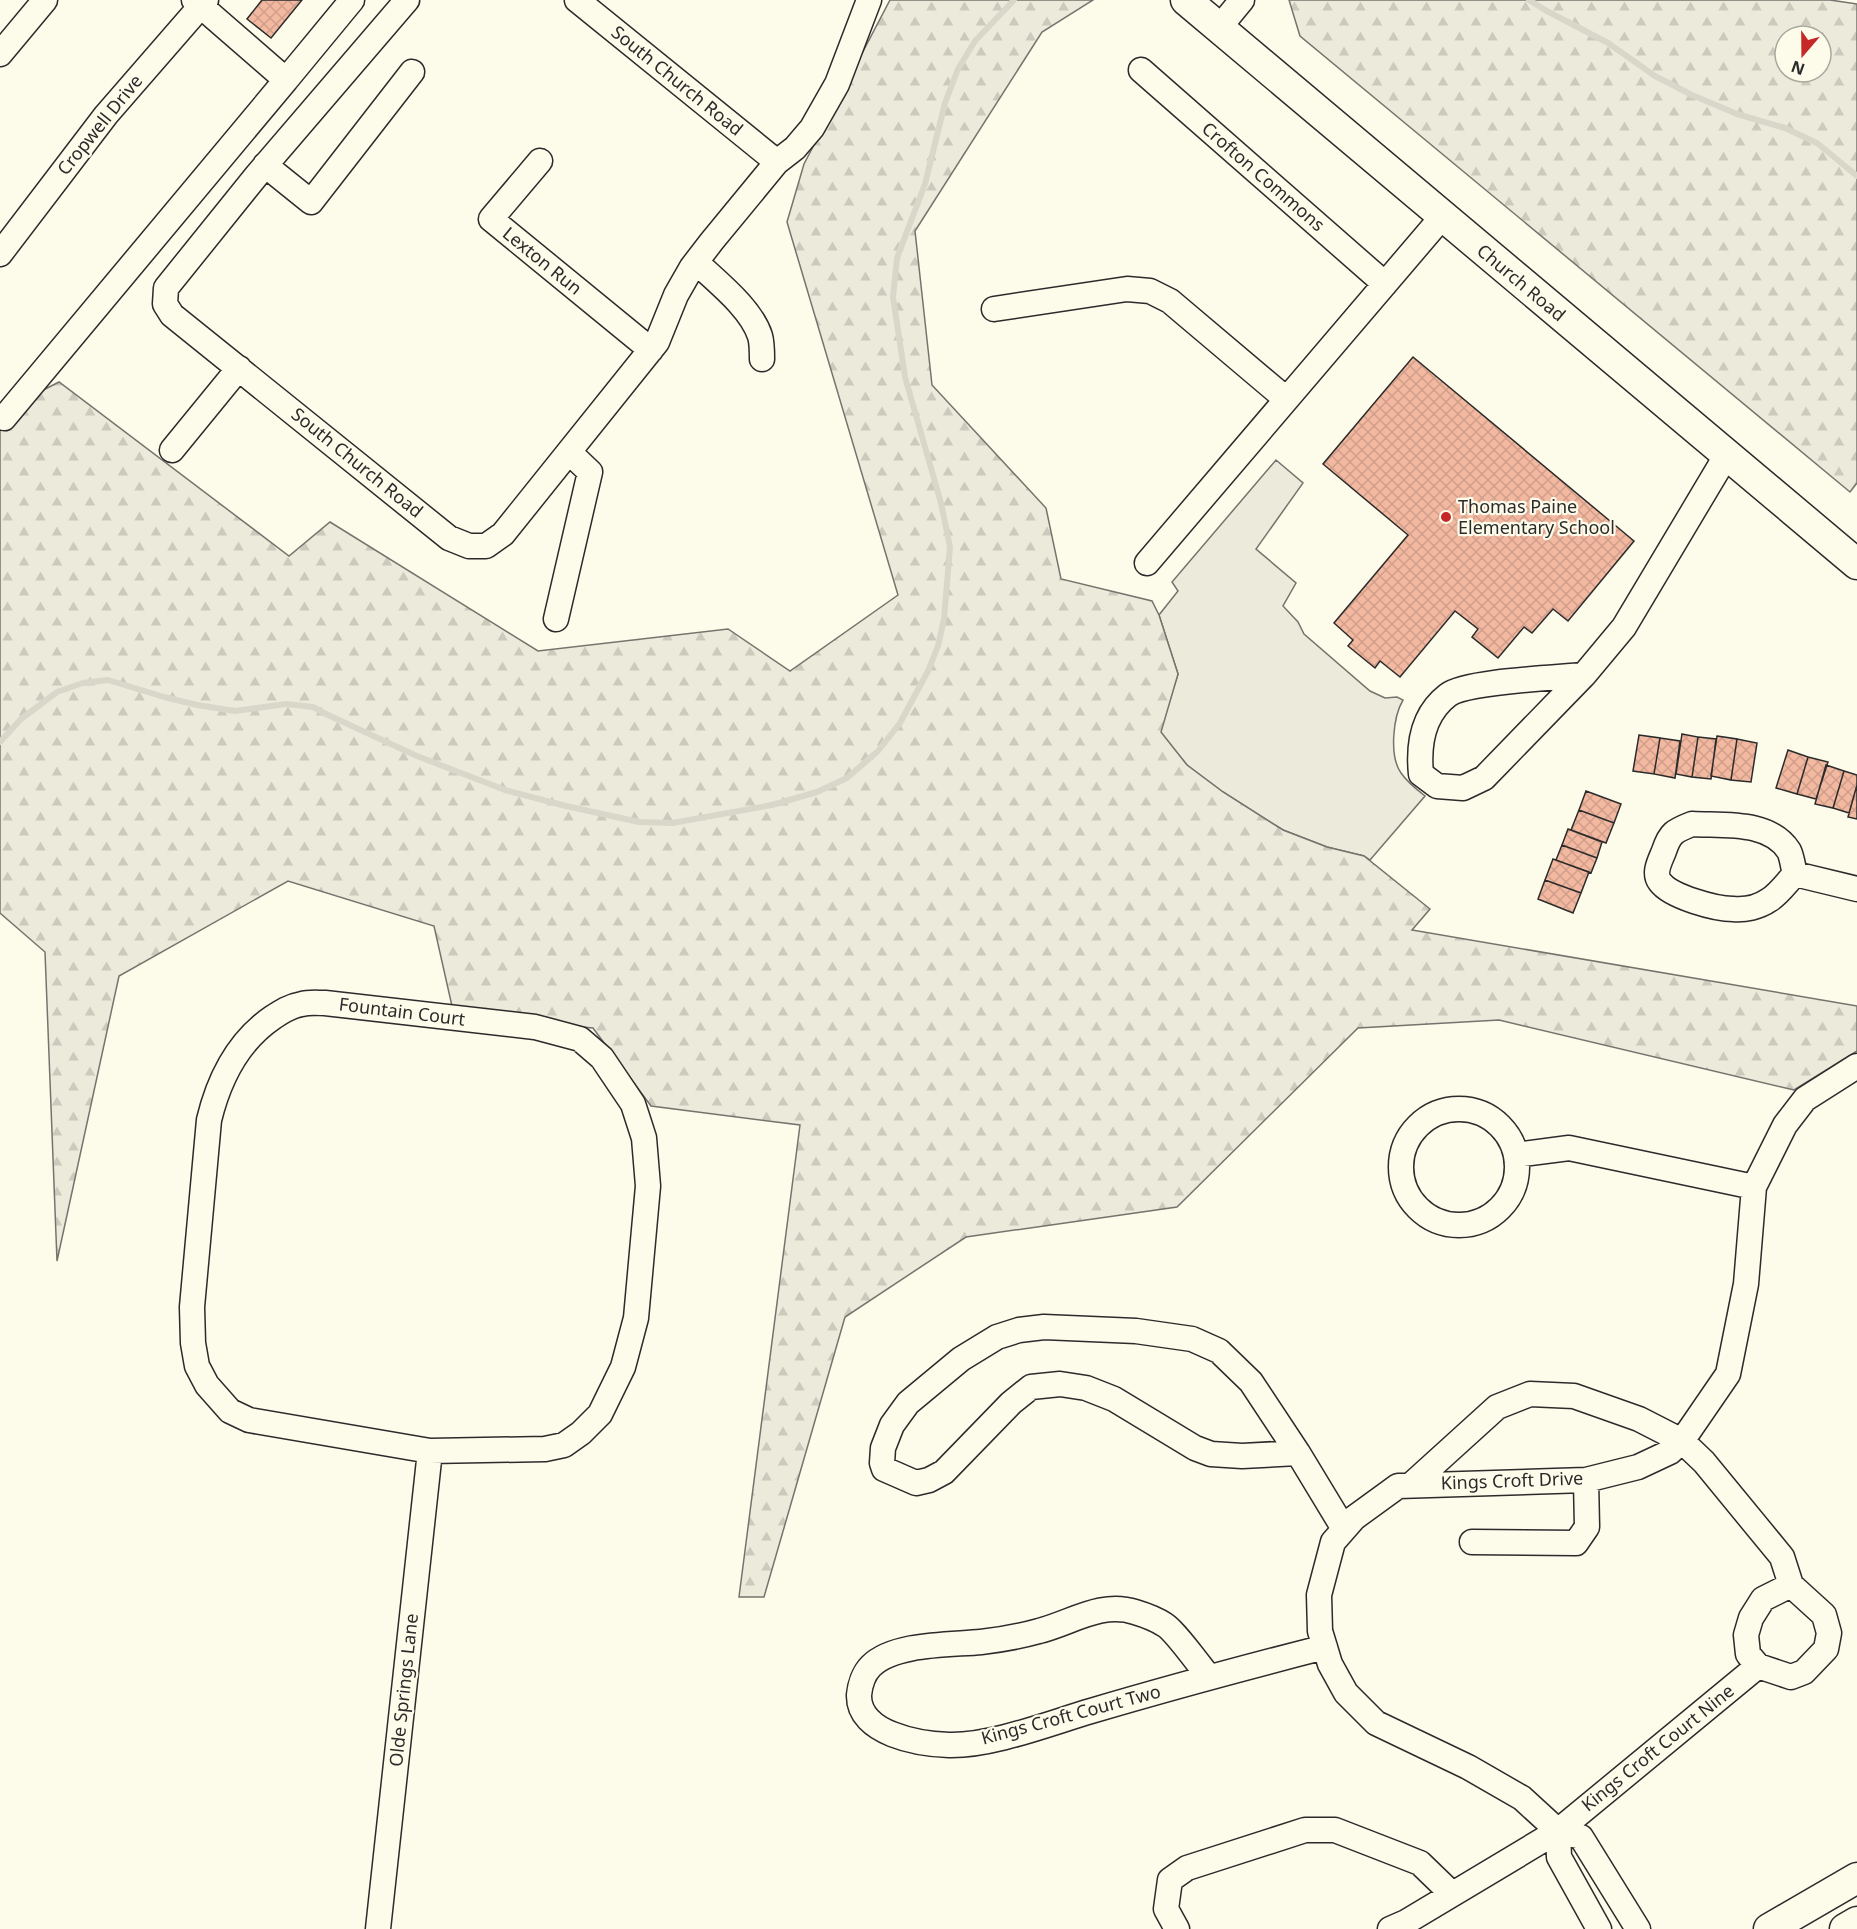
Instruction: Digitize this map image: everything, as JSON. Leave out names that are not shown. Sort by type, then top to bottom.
[{"type":"main road","name":"Church Road","points":[[1186,0],[1857,564]]},
{"type":"main road","points":[[1768,1929],[1857,1878]]},
{"type":"main road","points":[[1845,1929],[1857,1922]]},
{"type":"street","points":[[0,54],[45,0]]},
{"type":"street","points":[[0,417],[4,418],[352,0]]},
{"type":"street","name":"South Church Road","points":[[407,0],[265,165],[166,288],[165,304],[172,315],[449,538],[469,546],[486,546],[502,534],[657,342],[676,295],[696,262],[777,162],[795,148],[812,128],[837,84],[869,0]]},
{"type":"street","name":"South Church Road","points":[[577,0],[777,162]]},
{"type":"street","points":[[1219,28],[1242,0]]},
{"type":"street","points":[[200,2],[286,80]]},
{"type":"street","name":"Cropwell Drive","points":[[0,254],[106,116],[200,2]]},
{"type":"street","name":"Crofton Commons","points":[[1141,70],[1385,284]]},
{"type":"street","points":[[265,165],[310,202],[412,72]]},
{"type":"street","name":"Lexton Run","points":[[540,161],[491,219],[651,350]]},
{"type":"street","points":[[1147,563],[1442,217]]},
{"type":"street","points":[[696,262],[735,299],[747,314],[760,336],[762,359]]},
{"type":"street","points":[[994,309],[1127,289],[1150,291],[1170,301],[1286,399]]},
{"type":"street","points":[[172,450],[239,368]]},
{"type":"street","points":[[556,619],[590,472],[569,452]]},
{"type":"street","points":[[1584,675],[1485,685],[1450,694],[1432,710],[1423,732],[1421,774],[1437,786],[1463,788],[1484,778],[1584,675],[1624,627],[1726,456]]},
{"type":"street","points":[[1692,824],[1753,827],[1773,835],[1789,851],[1795,874],[1769,900],[1753,908],[1732,910],[1697,902],[1675,893],[1659,882],[1656,870],[1668,839],[1676,830],[1692,824]]},
{"type":"street","points":[[1795,874],[1857,889]]},
{"type":"street","name":"Fountain Court","points":[[325,1003],[535,1027],[580,1039],[602,1058],[633,1104],[644,1138],[648,1186],[636,1318],[623,1367],[600,1414],[581,1433],[564,1445],[545,1449],[430,1451],[249,1420],[230,1411],[207,1386],[197,1366],[193,1343],[192,1307],[209,1120],[214,1099],[230,1064],[256,1030],[285,1010],[302,1004],[325,1003]]},
{"type":"street","name":"Kings Croft Drive","points":[[1638,1929],[1581,1837],[1558,1831],[1522,1798],[1468,1767],[1376,1723],[1346,1693],[1330,1664],[1320,1631],[1319,1595],[1333,1542],[1354,1518],[1398,1486],[1586,1480],[1638,1467],[1670,1452],[1682,1441],[1728,1374],[1746,1284],[1754,1187],[1785,1125],[1804,1099],[1855,1073]]},
{"type":"street","points":[[1450,1108],[1470,1109],[1488,1116],[1504,1129],[1514,1146],[1516,1155],[1515,1183],[1507,1200],[1494,1213],[1477,1222],[1459,1225],[1440,1222],[1424,1213],[1411,1200],[1403,1183],[1400,1163],[1405,1144],[1415,1127],[1431,1115],[1450,1108]]},
{"type":"street","points":[[1516,1155],[1569,1149],[1754,1187]]},
{"type":"street","points":[[1298,1453],[1242,1456],[1211,1454],[1195,1448],[1114,1399],[1086,1388],[1060,1384],[1031,1387],[1011,1403],[944,1472],[929,1480],[916,1483],[884,1469],[882,1463],[883,1448],[892,1425],[908,1403],[961,1359],[997,1337],[1019,1330],[1044,1328],[1136,1331],[1192,1339],[1218,1351],[1251,1382],[1298,1453],[1344,1529]]},
{"type":"street","points":[[1411,1485],[1497,1407],[1530,1394],[1574,1396],[1639,1419],[1682,1441],[1704,1462],[1782,1557],[1791,1585],[1824,1615],[1829,1632],[1826,1649],[1804,1672],[1791,1677],[1758,1666],[1748,1654],[1746,1635],[1750,1618],[1763,1599],[1791,1585]]},
{"type":"street","name":"Olde Springs Lane","points":[[378,1929],[430,1451]]},
{"type":"street","points":[[1472,1542],[1576,1543],[1587,1527],[1586,1480]]},
{"type":"street","name":"Kings Croft Court Two","points":[[1209,1677],[1167,1625],[1135,1611],[1114,1608],[1099,1610],[1039,1632],[981,1642],[941,1644],[885,1655],[870,1667],[860,1685],[859,1700],[865,1717],[878,1729],[908,1740],[950,1745],[996,1739],[1209,1677],[1325,1647]]},
{"type":"street","name":"Kings Croft Court Nine","points":[[1390,1929],[1406,1922],[1558,1831],[1758,1666]]},
{"type":"street","points":[[1177,1929],[1166,1909],[1170,1880],[1187,1868],[1305,1830],[1335,1830],[1420,1863],[1452,1894]]},
{"type":"street","points":[[1558,1831],[1558,1857],[1599,1929]]},
{"type":"green space","points":[[890,0],[1093,0],[1042,32],[915,231],[932,385],[1046,508],[1061,579],[1152,601],[1159,615],[1178,674],[1161,732],[1187,765],[1223,792],[1283,830],[1327,847],[1364,856],[1430,909],[1412,930],[1857,1006],[1857,1051],[1794,1090],[1499,1020],[1358,1028],[1177,1207],[966,1237],[845,1317],[764,1597],[739,1597],[800,1125],[651,1106],[593,1028],[454,1015],[434,926],[288,881],[119,976],[57,1261],[45,952],[0,913],[0,412],[59,382],[289,556],[330,522],[538,651],[728,629],[790,671],[898,595],[787,222],[804,164]]},
{"type":"green space","points":[[1289,0],[1830,0],[1857,4],[1857,483],[1850,492],[1300,36]]},
{"type":"green space","points":[[1276,460],[1303,483],[1256,549],[1296,583],[1283,606],[1298,622],[1304,634],[1370,691],[1385,698],[1397,697],[1403,700],[1397,716],[1394,737],[1397,766],[1403,776],[1425,796],[1370,860],[1364,856],[1327,847],[1283,830],[1223,792],[1187,765],[1160,732],[1178,674],[1159,615],[1178,591],[1172,582]]},
{"type":"building","points":[[262,0],[302,0],[271,38],[247,19]]},
{"type":"building","points":[[1413,357],[1634,541],[1568,621],[1553,609],[1532,633],[1524,627],[1498,658],[1472,637],[1478,629],[1455,611],[1400,677],[1380,661],[1375,668],[1348,646],[1353,640],[1334,623],[1408,535],[1323,464]]},
{"type":"building","points":[[1682,734],[1698,737],[1692,777],[1676,774]]},
{"type":"building","points":[[1639,735],[1660,738],[1654,774],[1633,771]]},
{"type":"building","points":[[1717,736],[1737,739],[1731,780],[1711,776]]},
{"type":"building","points":[[1698,737],[1716,739],[1711,779],[1692,777]]},
{"type":"building","points":[[1660,738],[1680,741],[1675,778],[1654,774]]},
{"type":"building","points":[[1737,739],[1757,743],[1751,782],[1731,780]]},
{"type":"building","points":[[1788,750],[1808,757],[1797,794],[1776,788]]},
{"type":"building","points":[[1808,757],[1828,762],[1816,799],[1797,794]]},
{"type":"building","points":[[1826,765],[1844,771],[1833,808],[1815,804]]},
{"type":"building","points":[[1844,771],[1857,775],[1857,785],[1849,813],[1833,808]]},
{"type":"building","points":[[1857,785],[1857,819],[1848,817]]},
{"type":"building","points":[[1586,791],[1621,804],[1614,823],[1579,810]]},
{"type":"building","points":[[1579,810],[1614,823],[1606,843],[1571,830]]},
{"type":"building","points":[[1568,829],[1602,842],[1597,858],[1562,845]]},
{"type":"building","points":[[1562,845],[1597,858],[1591,873],[1556,860]]},
{"type":"building","points":[[1553,859],[1589,872],[1581,893],[1545,880]]},
{"type":"building","points":[[1545,880],[1581,893],[1573,913],[1538,899]]},
{"type":"waterway","points":[[0,742],[21,719],[57,692],[83,683],[108,680],[164,697],[235,711],[286,704],[313,707],[417,756],[505,790],[639,822],[672,823],[772,805],[817,792],[847,778],[878,751],[900,723],[928,671],[938,646],[944,619],[950,547],[941,503],[905,377],[893,297],[897,258],[925,184],[945,103],[958,69],[975,41],[1014,0]]},
{"type":"waterway","points":[[1529,0],[1608,43],[1655,76],[1692,95],[1737,114],[1785,128],[1817,143],[1857,176]]},
{"type":"place","name":"Thomas Paine Elementary School","points":[[1446,517]]}]
